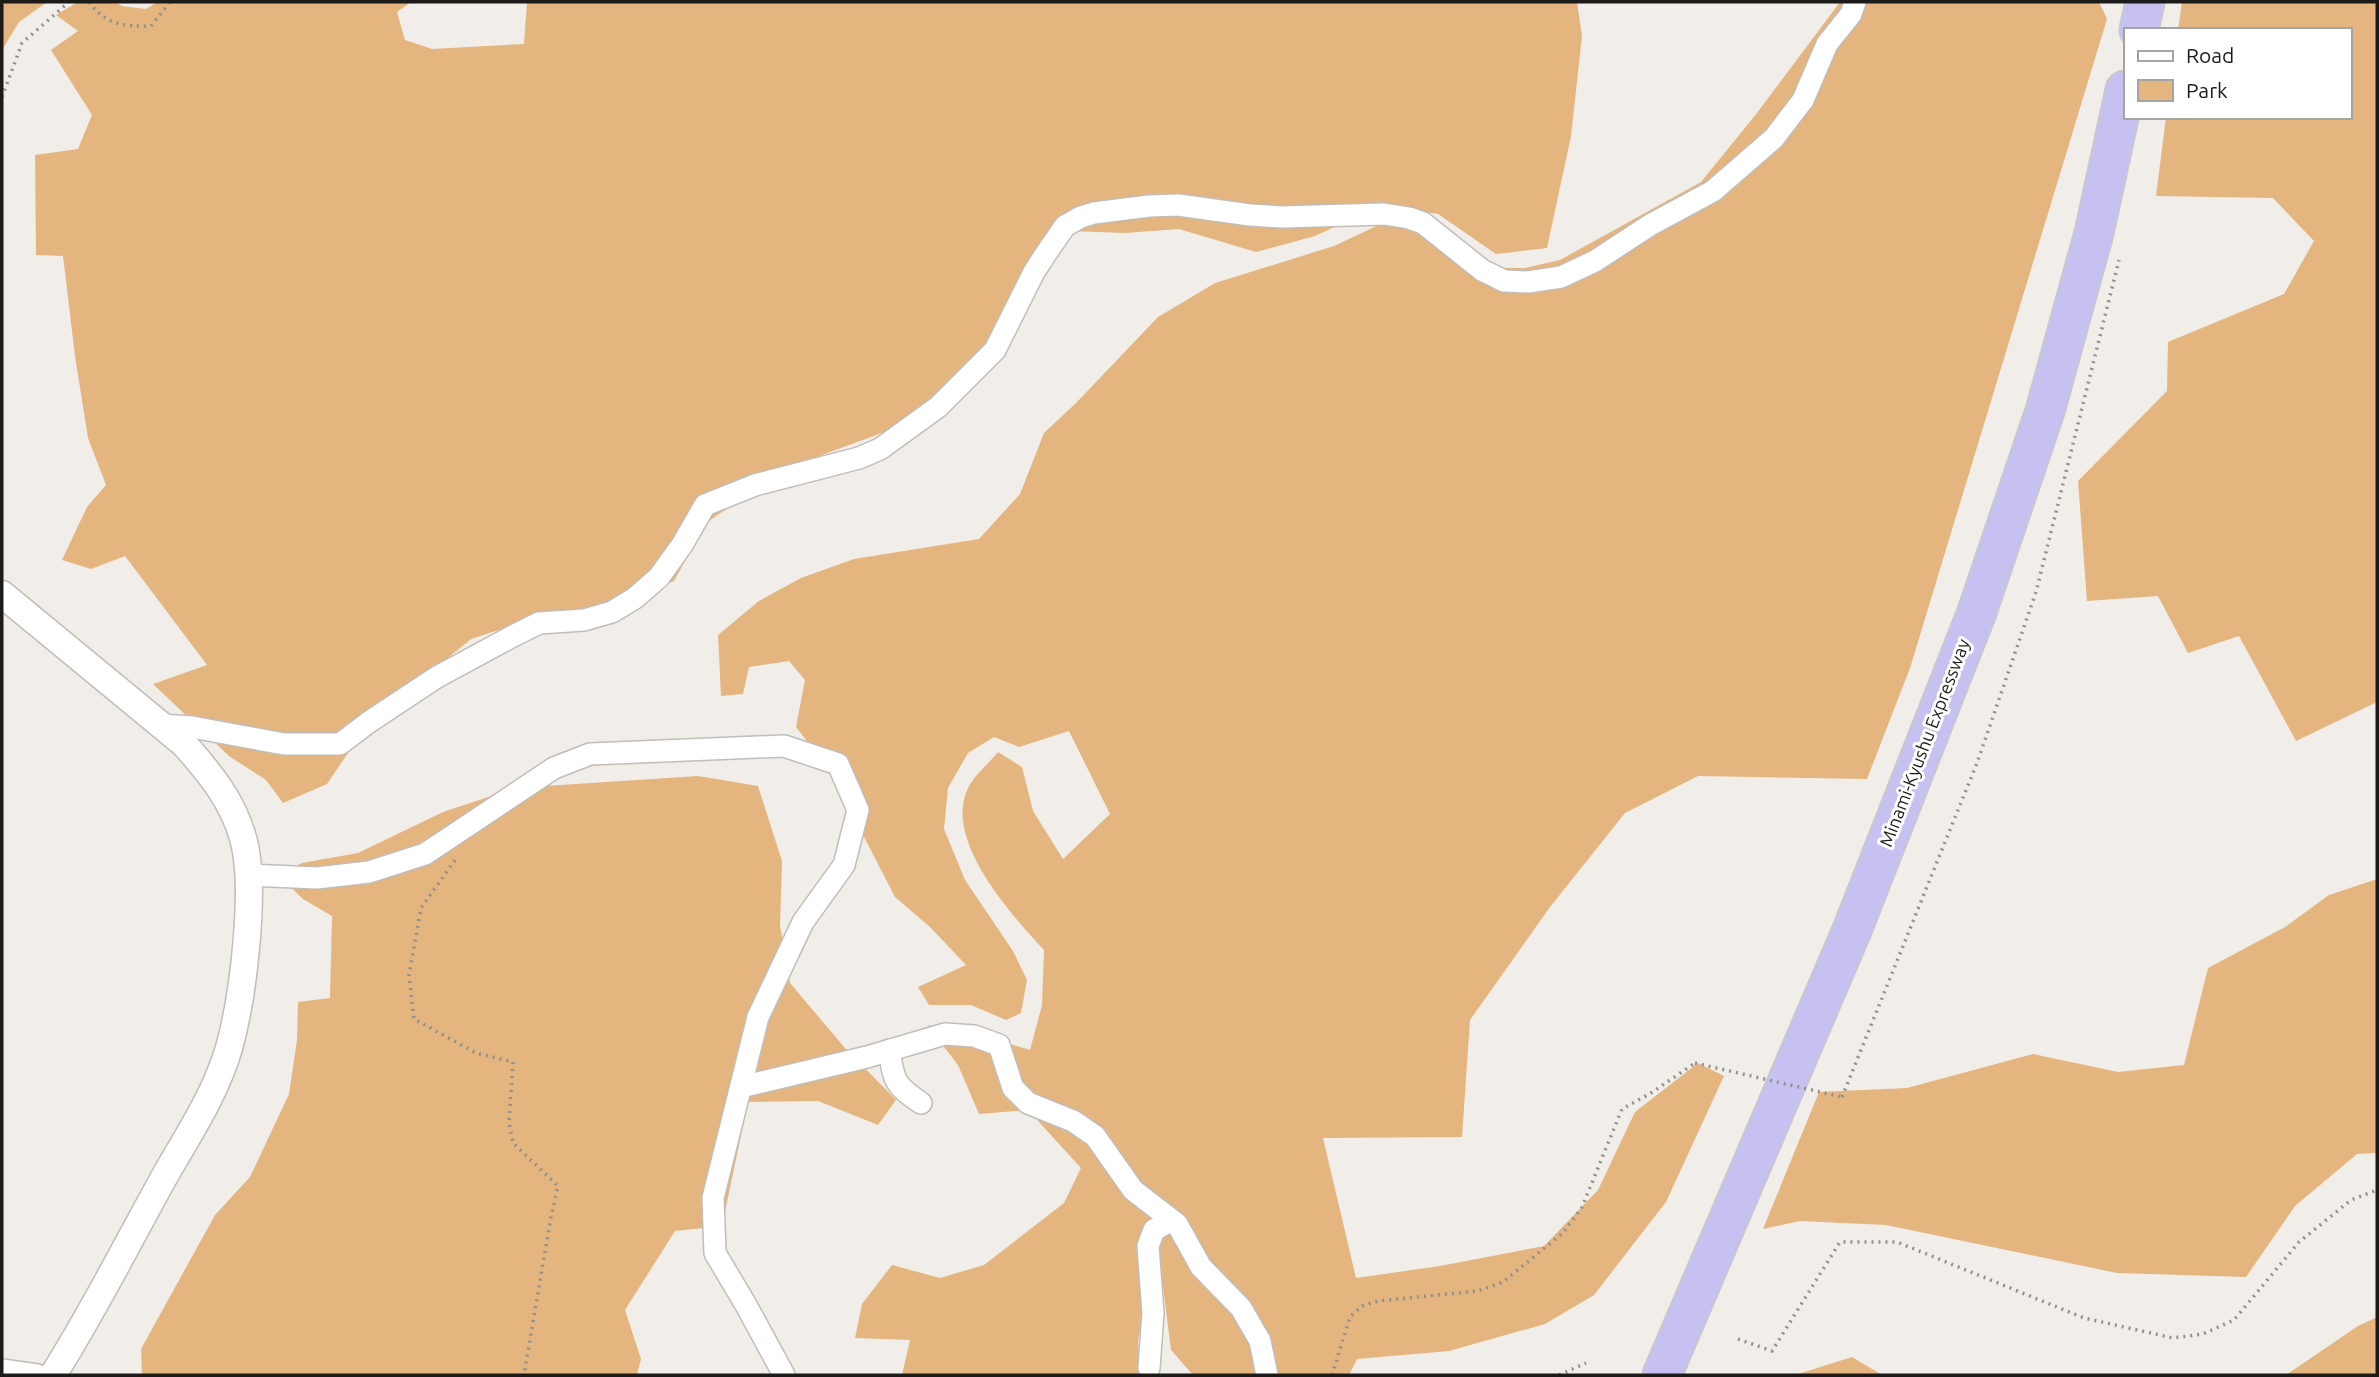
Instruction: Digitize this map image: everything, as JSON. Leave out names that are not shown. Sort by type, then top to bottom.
[{"type":"highway","points":[[2138,28],[2145,2]]},
{"type":"highway","name":"Minami-Kyushu Expressway","points":[[1662,1375],[1852,930],[1977,612],[2045,411],[2094,233],[2124,95]]},
{"type":"street","points":[[160,725],[192,727],[284,744],[340,744],[437,677],[513,635],[539,623],[584,620],[612,612],[635,598],[659,577],[682,545],[705,505],[755,485],[859,458],[880,449],[938,407],[995,350],[1039,264],[1065,226],[1081,217],[1149,206],[1178,205],[1282,217],[1384,214],[1423,223],[1482,270],[1504,281],[1528,282],[1561,276],[1595,261],[1650,225],[1713,191],[1774,138],[1803,100],[1827,44],[1851,14],[1855,2]]},
{"type":"street","points":[[2,594],[184,744],[216,782],[243,838],[249,875],[240,996],[229,1049],[206,1103],[85,1325],[53,1375]]},
{"type":"street","points":[[249,875],[317,878],[369,872],[425,854],[554,768],[590,754],[784,746],[838,765],[858,810],[844,865],[803,922],[758,1017],[713,1198],[715,1252],[784,1375]]},
{"type":"street","points":[[741,1087],[945,1034],[974,1036],[999,1045],[1013,1088],[1028,1103],[1073,1121],[1095,1136],[1133,1190],[1177,1224],[1201,1268],[1241,1308],[1260,1341],[1267,1375]]},
{"type":"street","points":[[889,1050],[893,1076],[901,1090],[921,1102]]},
{"type":"street","points":[[1149,1368],[1153,1312],[1147,1246],[1154,1230],[1172,1220]]},
{"type":"street","points":[[2,1370],[37,1375]]},
{"type":"path","points":[[2,97],[22,43],[69,2]]},
{"type":"path","points":[[89,2],[99,15],[128,27],[151,26],[170,2]]},
{"type":"path","points":[[1332,1375],[1350,1317],[1362,1306],[1378,1301],[1478,1291],[1503,1282],[1563,1233],[1582,1207],[1622,1109],[1695,1063],[1842,1097],[1977,763],[2036,592],[2119,260]]},
{"type":"path","points":[[460,854],[421,908],[410,975],[414,1018],[476,1054],[513,1062],[509,1122],[513,1143],[558,1186],[524,1375]]},
{"type":"path","points":[[1738,1339],[1772,1351],[1840,1242],[1897,1242],[2084,1318],[2173,1338],[2203,1335],[2234,1320],[2299,1242],[2351,1200],[2377,1190]]},
{"type":"path","points":[[1559,1375],[1586,1363]]},
{"type":"green space","points":[[2,2],[47,2],[19,22],[2,50]]},
{"type":"green space","points":[[78,2],[116,2],[122,6],[146,9],[157,2],[411,2],[397,12],[405,40],[432,49],[524,44],[527,2],[1577,2],[1582,36],[1571,136],[1547,248],[1496,254],[1438,214],[1380,206],[1315,236],[1256,252],[1179,229],[1125,233],[1071,231],[1005,329],[922,418],[822,455],[763,484],[706,523],[674,581],[626,602],[535,618],[471,639],[389,706],[354,744],[327,784],[283,803],[266,780],[229,756],[153,684],[207,665],[125,556],[91,569],[62,560],[87,507],[106,485],[88,438],[63,256],[36,255],[35,155],[78,149],[92,115],[51,50],[78,31],[56,15]]},
{"type":"green space","points":[[1840,2],[2099,2],[2107,19],[1910,668],[1867,779],[1698,776],[1625,813],[1550,907],[1470,1020],[1462,1137],[1323,1138],[1356,1278],[1440,1266],[1544,1246],[1598,1190],[1635,1112],[1698,1063],[1724,1076],[1666,1202],[1594,1295],[1545,1324],[1449,1351],[1357,1359],[1349,1375],[1193,1375],[1171,1350],[1157,1239],[1138,1341],[1140,1375],[902,1375],[910,1340],[855,1338],[862,1304],[892,1265],[940,1278],[984,1265],[1064,1203],[1081,1168],[1028,1110],[979,1114],[958,1065],[927,1025],[973,1033],[1030,1050],[1042,1005],[1044,950],[998,896],[972,851],[964,828],[963,806],[969,786],[998,752],[1022,767],[1033,811],[1063,859],[1110,814],[1069,731],[1019,747],[994,737],[968,753],[948,788],[944,829],[965,880],[1013,951],[1027,980],[1021,1013],[1006,1020],[971,1005],[929,1005],[918,987],[966,965],[930,927],[895,897],[830,771],[796,727],[805,680],[789,661],[749,667],[743,694],[721,696],[718,635],[759,601],[801,578],[854,559],[979,539],[1020,494],[1044,433],[1158,317],[1215,283],[1334,246],[1381,224],[1432,230],[1487,268],[1525,268],[1560,260],[1701,182],[1757,113]]},
{"type":"green space","points":[[2182,2],[2377,2],[2377,702],[2296,741],[2239,636],[2188,653],[2158,596],[2087,601],[2078,481],[2167,391],[2168,342],[2284,294],[2314,241],[2273,198],[2156,196],[2166,119],[2351,119],[2351,28],[2178,28]]},
{"type":"green space","points":[[698,776],[758,786],[782,861],[780,926],[790,983],[845,1048],[896,1100],[878,1125],[818,1101],[748,1102],[722,1226],[675,1231],[625,1310],[641,1359],[637,1375],[142,1375],[141,1349],[215,1215],[250,1177],[289,1094],[297,1040],[298,1002],[330,998],[332,916],[303,899],[278,875],[302,863],[358,853],[443,812],[515,788]]},
{"type":"green space","points":[[2377,879],[2377,1153],[2357,1154],[2295,1206],[2246,1277],[2117,1273],[1886,1225],[1800,1221],[1763,1229],[1819,1092],[1907,1088],[2033,1054],[2118,1072],[2184,1065],[2208,968],[2285,927],[2329,895]]},
{"type":"green space","points":[[2377,1317],[2377,1375],[2286,1375],[2358,1326]]},
{"type":"green space","points":[[1852,1357],[1882,1375],[1795,1375]]}]
